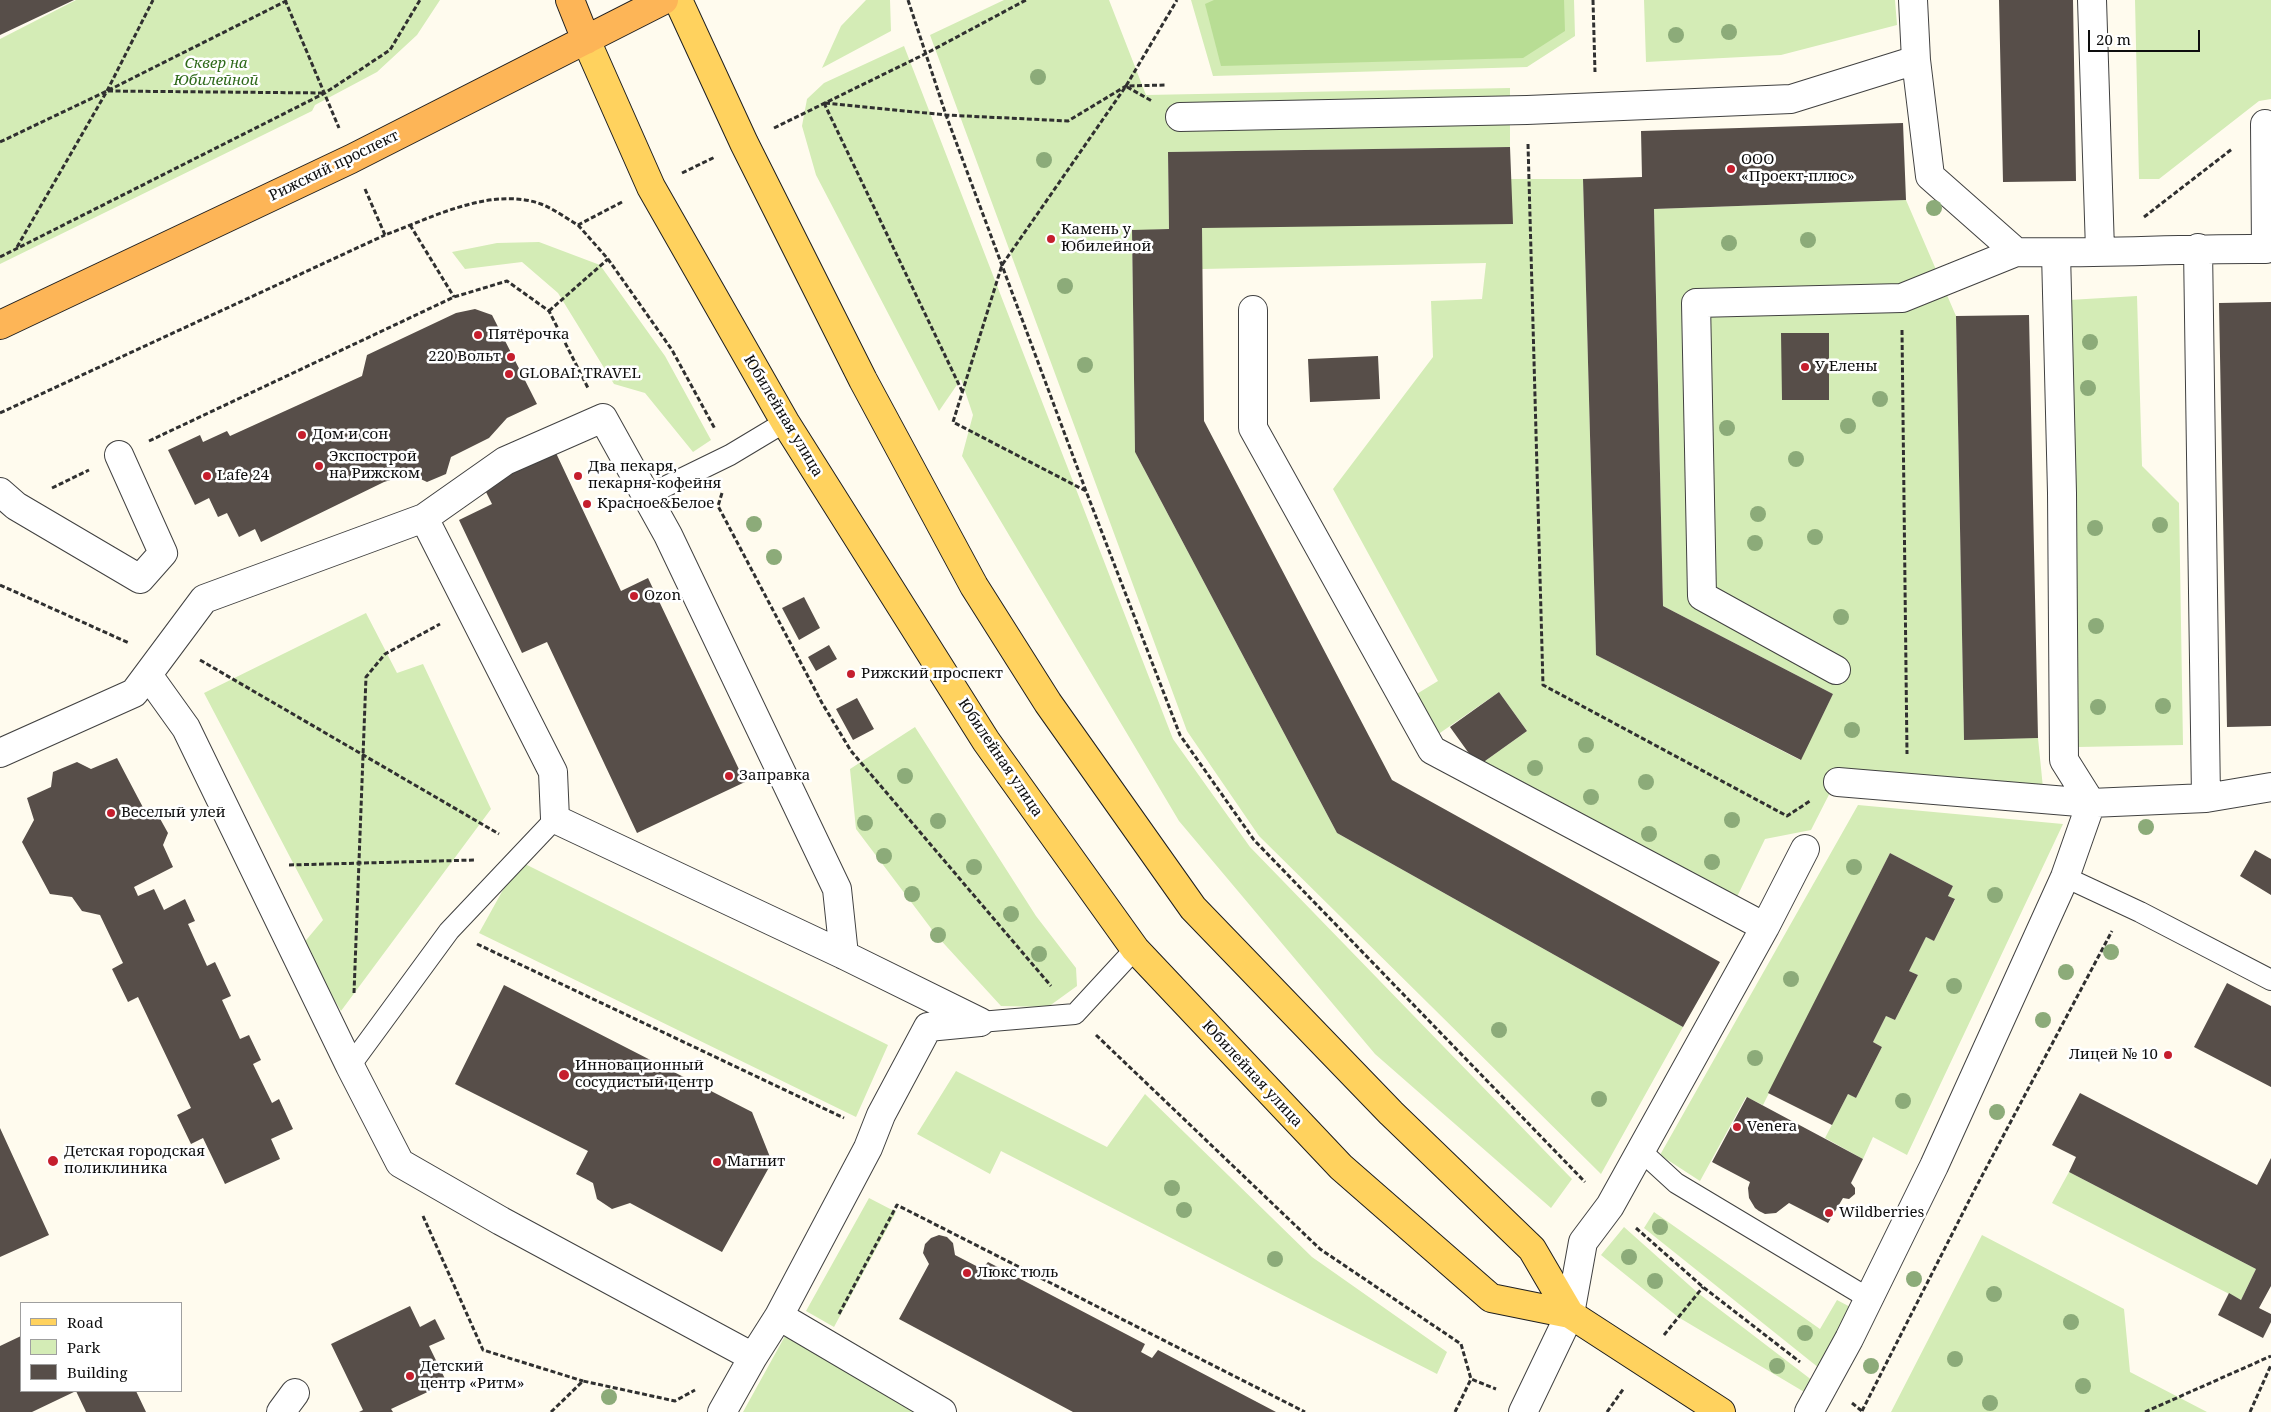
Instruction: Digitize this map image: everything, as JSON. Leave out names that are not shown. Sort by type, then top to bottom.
[{"type":"highway","name":"Юбилейная улица","points":[[570,0],[586,40]]},
{"type":"highway","name":"Рижский проспект","points":[[0,326],[351,158],[664,0]]},
{"type":"main road","name":"Юбилейная улица","points":[[678,0],[744,143],[863,380],[974,586],[1048,703],[1193,908],[1391,1113],[1532,1249],[1570,1314]]},
{"type":"main road","name":"Юбилейная улица","points":[[586,40],[651,188],[786,422],[986,741],[1135,949],[1341,1167],[1492,1298],[1570,1314],[1720,1412]]},
{"type":"street","points":[[1913,0],[1916,60],[1930,176],[2016,252]]},
{"type":"street","points":[[2092,0],[2100,250]]},
{"type":"street","points":[[1180,117],[1527,110],[1791,99],[1916,60]]},
{"type":"street","points":[[1836,670],[1702,596],[1696,303],[1902,298],[2016,252],[2056,253],[2198,248],[2266,249],[2265,124]]},
{"type":"street","points":[[2198,248],[2206,798]]},
{"type":"street","points":[[2056,253],[2062,492],[2064,760],[2091,803]]},
{"type":"street","points":[[1253,310],[1253,428],[1432,750],[1765,927]]},
{"type":"street","points":[[0,752],[134,693],[204,600],[424,518],[505,461],[603,418],[668,535],[837,889],[844,956]]},
{"type":"street","points":[[8,499],[140,579],[163,553],[119,455]]},
{"type":"street","points":[[424,518],[552,772],[554,819],[980,1022]]},
{"type":"street","points":[[154,666],[350,1066],[400,1163],[518,1230],[753,1357]]},
{"type":"street","points":[[1838,782],[2091,803],[2206,798],[2271,788]]},
{"type":"street","points":[[1809,1412],[1826,1382],[1934,1166],[2066,878],[2091,803]]},
{"type":"street","points":[[1523,1412],[1570,1314],[1583,1242],[1610,1206],[1765,927],[1805,848]]},
{"type":"street","points":[[722,1412],[753,1357],[780,1316],[928,1027],[980,1022]]},
{"type":"street","points":[[780,1316],[942,1412]]},
{"type":"lane","points":[[646,496],[730,455],[786,422]]},
{"type":"lane","points":[[350,1066],[449,931],[554,819]]},
{"type":"lane","points":[[2066,878],[2126,906],[2271,980]]},
{"type":"lane","points":[[980,1022],[1075,1014],[1135,949]]},
{"type":"lane","points":[[1640,1150],[1676,1182],[1868,1298]]},
{"type":"path","points":[[16,248],[107,91],[153,0]]},
{"type":"path","points":[[0,142],[107,91],[286,0]]},
{"type":"path","points":[[0,256],[325,93],[390,50],[420,0]]},
{"type":"path","points":[[908,0],[946,115],[1086,491],[1180,735],[1254,840],[1584,1181]]},
{"type":"path","points":[[1086,491],[953,422],[1002,266],[1126,86],[1177,0]]},
{"type":"path","points":[[1593,0],[1594,72],[1604,72]]},
{"type":"path","points":[[107,91],[325,93]]},
{"type":"path","points":[[824,102],[963,392]]},
{"type":"path","points":[[1527,110],[1543,685],[1787,816],[1838,782]]},
{"type":"path","points":[[2100,250],[2265,124]]},
{"type":"path","points":[[410,225],[454,297]]},
{"type":"path","points":[[578,225],[608,259],[672,350],[730,455],[718,506],[822,703],[851,751],[1075,1014],[1320,1249],[1460,1344]]},
{"type":"path","points":[[0,412],[385,235]]},
{"type":"path","points":[[549,311],[608,259]]},
{"type":"path","points":[[8,499],[119,455],[454,297],[507,280],[549,311],[603,418]]},
{"type":"path","points":[[1902,298],[1907,787]]},
{"type":"path","points":[[0,585],[154,666],[202,660],[499,834],[494,840]]},
{"type":"path","points":[[354,996],[366,678],[385,654],[440,625],[463,594]]},
{"type":"path","points":[[253,866],[480,860],[475,867]]},
{"type":"path","points":[[1862,1412],[1975,1189],[2126,906]]},
{"type":"path","points":[[449,931],[874,1132]]},
{"type":"path","points":[[400,1163],[483,1350],[583,1381],[675,1401],[701,1387]]},
{"type":"path","points":[[824,1342],[897,1204],[1305,1412]]},
{"type":"path","points":[[1610,1206],[1703,1287],[1826,1382]]},
{"type":"path","points":[[2145,1412],[2271,1356]]},
{"type":"path","points":[[2250,1412],[2271,1365]]},
{"type":"path","points":[[1455,1412],[1471,1379]]},
{"type":"path","points":[[551,1412],[583,1381]]},
{"type":"green space","name":"Сквер на Юбилейной","points":[[76,0],[440,0],[417,35],[377,72],[315,105],[312,111],[0,264],[0,39]]},
{"type":"green space","points":[[866,0],[890,0],[891,31],[822,68],[841,26]]},
{"type":"green space","points":[[1004,0],[1109,0],[1146,95],[1510,88],[1510,147],[1168,152],[1169,229],[1132,231],[1135,452],[1337,833],[1683,1027],[1601,1174],[1259,836],[1187,731],[930,35]]},
{"type":"green space","points":[[1191,0],[1574,0],[1575,36],[1527,67],[1213,76]]},
{"type":"green space","points":[[1214,0],[1564,0],[1565,31],[1523,58],[1221,66],[1205,4]]},
{"type":"green space","points":[[1644,0],[1895,0],[1897,25],[1781,55],[1646,62]]},
{"type":"green space","points":[[2135,0],[2271,0],[2271,99],[2259,101],[2159,179],[2139,179]]},
{"type":"green space","points":[[904,46],[1173,739],[1250,847],[1572,1179],[1551,1208],[1375,1054],[1179,821],[962,456],[973,415],[961,379],[939,411],[816,175],[802,126],[807,99],[824,83]]},
{"type":"green space","points":[[1511,179],[1583,179],[1596,655],[1800,760],[1833,694],[1663,606],[1654,209],[1906,200],[1956,316],[1964,739],[2038,738],[2043,788],[1841,771],[1811,830],[1765,839],[1734,903],[1478,766],[1527,731],[1499,692],[1437,735],[1415,695],[1438,681],[1333,489],[1433,357],[1431,301],[1482,299],[1486,263],[1202,269],[1202,228]]},
{"type":"green space","points":[[539,242],[600,265],[665,356],[711,440],[693,452],[645,393],[614,384],[558,293],[522,262],[465,269],[452,252],[497,243]]},
{"type":"green space","points":[[2137,296],[2142,466],[2179,503],[2183,745],[2078,747],[2069,300]]},
{"type":"green space","points":[[366,613],[397,673],[423,664],[491,809],[341,1011],[302,945],[323,920],[204,693]]},
{"type":"green space","points":[[915,727],[1036,916],[1076,968],[1077,986],[1048,1007],[1001,1006],[936,935],[856,829],[850,769]]},
{"type":"green space","points":[[1858,805],[2063,824],[1907,1155],[1873,1137],[1863,1159],[1825,1138],[1848,1094],[1856,1098],[1882,1047],[1873,1042],[1886,1016],[1895,1020],[1918,975],[1909,971],[1926,937],[1934,941],[1955,900],[1948,896],[1953,886],[1890,853],[1763,1105],[1746,1097],[1700,1181],[1660,1155]]},
{"type":"green space","points":[[519,861],[888,1045],[856,1117],[479,933]]},
{"type":"green space","points":[[956,1071],[1107,1147],[1145,1094],[1312,1257],[1447,1352],[1437,1374],[1001,1151],[990,1174],[917,1134]]},
{"type":"green space","points":[[2069,1172],[2256,1269],[2241,1300],[2052,1203]]},
{"type":"green space","points":[[869,1198],[896,1212],[834,1327],[806,1311]]},
{"type":"green space","points":[[1654,1212],[1820,1329],[1837,1300],[1856,1310],[1824,1372],[1644,1228]]},
{"type":"green space","points":[[1624,1227],[1698,1293],[1817,1384],[1811,1396],[1678,1317],[1601,1255]]},
{"type":"green space","points":[[1982,1235],[2124,1309],[2130,1372],[2207,1412],[1891,1412]]},
{"type":"green space","points":[[785,1336],[927,1412],[743,1412]]},
{"type":"building","points":[[0,0],[74,0],[0,35]]},
{"type":"building","points":[[1999,0],[2073,0],[2076,181],[2003,182]]},
{"type":"building","points":[[1903,123],[1906,200],[1654,209],[1663,606],[1833,694],[1801,760],[1596,655],[1583,179],[1642,177],[1641,131]]},
{"type":"building","points":[[1510,147],[1513,224],[1202,228],[1204,421],[1392,780],[1720,962],[1683,1027],[1337,833],[1135,452],[1132,230],[1169,229],[1168,152]]},
{"type":"building","points":[[2271,302],[2271,726],[2227,727],[2219,303]]},
{"type":"building","points":[[475,309],[492,315],[537,404],[507,418],[489,438],[451,457],[446,474],[427,482],[410,474],[384,482],[261,542],[255,529],[239,537],[227,513],[218,517],[209,498],[195,505],[168,450],[200,435],[203,442],[227,431],[230,436],[362,376],[367,355],[456,313]]},
{"type":"building","points":[[2029,315],[2038,738],[1964,740],[1956,316]]},
{"type":"building","name":"У Елены","points":[[1781,333],[1829,333],[1829,400],[1782,400]]},
{"type":"building","points":[[1378,356],[1380,399],[1310,402],[1308,359]]},
{"type":"building","points":[[556,453],[621,591],[648,578],[745,782],[637,833],[547,642],[522,653],[459,520],[492,504],[483,486]]},
{"type":"building","points":[[804,597],[820,628],[799,640],[782,608]]},
{"type":"building","points":[[829,645],[837,659],[816,671],[808,657]]},
{"type":"building","points":[[1499,692],[1527,731],[1478,766],[1450,727]]},
{"type":"building","points":[[857,698],[874,729],[853,740],[836,709]]},
{"type":"building","points":[[117,758],[147,815],[158,815],[168,833],[163,845],[173,867],[134,887],[138,896],[154,889],[164,910],[185,899],[195,921],[188,924],[207,966],[215,962],[231,996],[222,1000],[240,1039],[249,1035],[261,1060],[253,1064],[272,1103],[279,1099],[293,1129],[271,1139],[280,1159],[225,1184],[203,1138],[191,1144],[177,1115],[191,1108],[138,997],[128,1002],[112,969],[123,963],[100,915],[82,911],[72,897],[50,894],[22,842],[34,820],[27,798],[51,787],[53,772],[77,762],[91,769]]},
{"type":"building","points":[[2255,850],[2271,859],[2271,895],[2240,876]]},
{"type":"building","points":[[1890,853],[1953,886],[1948,896],[1955,899],[1934,941],[1926,937],[1909,971],[1918,975],[1895,1020],[1886,1016],[1873,1042],[1882,1047],[1856,1098],[1848,1094],[1832,1125],[1768,1093]]},
{"type":"building","points":[[2227,983],[2271,1006],[2271,1087],[2194,1047]]},
{"type":"building","points":[[504,985],[752,1112],[772,1162],[722,1252],[630,1203],[612,1209],[597,1199],[593,1183],[576,1174],[588,1151],[455,1084]]},
{"type":"building","points":[[2080,1093],[2257,1185],[2271,1158],[2271,1286],[2259,1308],[2271,1314],[2271,1322],[2263,1338],[2218,1315],[2229,1293],[2241,1300],[2256,1269],[2069,1172],[2076,1157],[2052,1145]]},
{"type":"building","points":[[1747,1097],[1863,1159],[1851,1183],[1855,1188],[1855,1194],[1849,1199],[1843,1198],[1828,1223],[1789,1203],[1776,1213],[1765,1214],[1759,1211],[1749,1198],[1748,1188],[1750,1182],[1712,1162]]},
{"type":"building","points":[[0,1128],[49,1235],[0,1257]]},
{"type":"building","points":[[939,1235],[947,1237],[953,1243],[955,1255],[982,1269],[988,1262],[1145,1344],[1141,1352],[1152,1358],[1158,1350],[1276,1412],[1073,1412],[899,1319],[929,1264],[923,1253],[925,1244],[931,1238]]},
{"type":"building","points":[[410,1306],[420,1327],[435,1319],[445,1339],[429,1346],[447,1383],[391,1409],[393,1412],[359,1412],[363,1410],[331,1344]]},
{"type":"building","points":[[20,1336],[20,1392],[74,1392],[32,1412],[0,1412],[0,1346]]},
{"type":"building","points":[[76,1392],[136,1392],[146,1412],[86,1412]]},
{"type":"place","name":"ООО «Проект-плюс»","points":[[1731,169]]},
{"type":"place","name":"Камень у Юбилейной","points":[[1051,239]]},
{"type":"place","name":"Пятёрочка","points":[[478,335]]},
{"type":"place","name":"220 Вольт","points":[[511,357]]},
{"type":"place","name":"У Елены","points":[[1805,367]]},
{"type":"place","name":"GLOBAL TRAVEL","points":[[509,374]]},
{"type":"place","name":"Дом и сон","points":[[302,435]]},
{"type":"place","name":"Экспострой на Рижском","points":[[319,466]]},
{"type":"place","name":"Lafe 24","points":[[207,476]]},
{"type":"place","name":"Два пекаря, пекарня-кофейня","points":[[578,476]]},
{"type":"place","name":"Красное&Белое","points":[[587,504]]},
{"type":"place","name":"Ozon","points":[[634,596]]},
{"type":"place","name":"Рижский проспект","points":[[851,674]]},
{"type":"place","name":"Заправка","points":[[729,776]]},
{"type":"place","name":"Веселый улей","points":[[111,813]]},
{"type":"place","name":"Лицей № 10","points":[[2168,1055]]},
{"type":"place","name":"Инновационный сосудистый центр","points":[[564,1075]]},
{"type":"place","name":"Venera","points":[[1737,1127]]},
{"type":"place","name":"Детская городская поликлиника","points":[[53,1161]]},
{"type":"place","name":"Магнит","points":[[717,1162]]},
{"type":"place","name":"Wildberries","points":[[1829,1213]]},
{"type":"place","name":"Люкс тюль","points":[[967,1273]]},
{"type":"place","name":"Детский центр «Ритм»","points":[[410,1376]]}]
